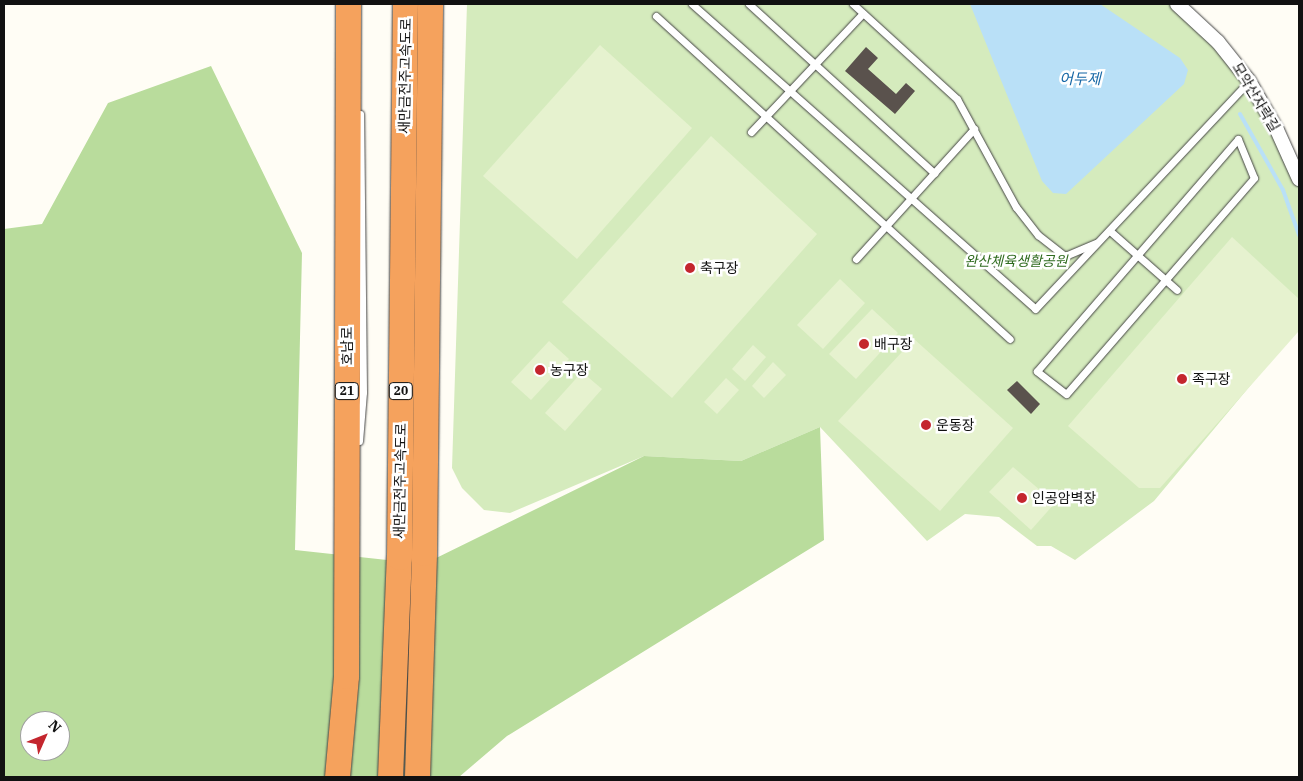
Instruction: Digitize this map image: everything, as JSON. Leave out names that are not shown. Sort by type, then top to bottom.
[{"type":"highway","name":"호남로","points":[[324,777],[332,674],[338,4]]},
{"type":"highway","name":"호남로","points":[[337,777],[346,676],[348,4]]},
{"type":"highway","name":"새만금전주고속도로","points":[[390,777],[399,557],[405,4]]},
{"type":"highway","name":"새만금전주고속도로","points":[[416,777],[424,553],[430,4]]},
{"type":"street","name":"모악산자락길","points":[[1176,4],[1218,42],[1249,81],[1277,130],[1299,179]]},
{"type":"lane","points":[[355,4],[357,53]]},
{"type":"lane","points":[[692,4],[1035,310],[1249,81]]},
{"type":"lane","points":[[748,4],[934,173]]},
{"type":"lane","points":[[853,4],[957,99],[1016,207],[1038,235],[1065,256],[1100,241]]},
{"type":"lane","points":[[751,132],[864,13]]},
{"type":"lane","points":[[656,16],[1010,339]]},
{"type":"lane","points":[[358,451],[363,392],[363,191],[359,102]]},
{"type":"lane","points":[[856,259],[974,129]]},
{"type":"lane","points":[[1238,139],[1254,178],[1166,279],[1066,394],[1037,371],[1238,139]]},
{"type":"lane","points":[[1110,231],[1177,290]]},
{"type":"lane","points":[[346,588],[356,471]]},
{"type":"green space","name":"완산체육생활공원","points":[[467,4],[1177,4],[1218,42],[1299,179],[1299,327],[1154,501],[1075,560],[1051,546],[1037,546],[999,517],[965,514],[927,541],[820,427],[741,461],[644,456],[510,513],[484,510],[462,488],[452,468]]},
{"type":"green space","points":[[600,45],[692,128],[577,259],[483,176]]},
{"type":"green space","points":[[211,66],[302,253],[295,550],[424,564],[644,456],[741,461],[820,427],[824,540],[507,736],[459,777],[4,777],[4,229],[42,224],[108,103]]},
{"type":"green space","name":"축구장","points":[[711,136],[817,234],[672,398],[562,302]]},
{"type":"green space","name":"족구장","points":[[1232,237],[1299,299],[1298,332],[1160,488],[1139,488],[1068,426]]},
{"type":"green space","name":"배구장","points":[[840,279],[865,303],[823,349],[797,325]]},
{"type":"green space","name":"배구장","points":[[872,309],[898,333],[856,379],[829,354]]},
{"type":"green space","name":"운동장","points":[[914,339],[1013,428],[940,511],[838,421]]},
{"type":"green space","name":"농구장","points":[[549,341],[569,359],[531,400],[511,382]]},
{"type":"green space","points":[[753,345],[766,357],[745,381],[732,369]]},
{"type":"green space","points":[[773,362],[786,375],[764,398],[752,386]]},
{"type":"green space","name":"농구장","points":[[582,372],[602,389],[565,431],[545,413]]},
{"type":"green space","points":[[726,378],[739,390],[717,414],[704,402]]},
{"type":"green space","name":"인공암벽장","points":[[1013,467],[1055,503],[1031,530],[989,492]]},
{"type":"water","name":"어두제","points":[[970,4],[1100,4],[1180,58],[1188,70],[1184,84],[1066,194],[1053,193],[1042,181]]},
{"type":"building","points":[[866,47],[878,58],[868,69],[896,94],[906,83],[915,91],[895,114],[845,71]]},
{"type":"building","points":[[1017,381],[1040,404],[1031,414],[1007,390]]},
{"type":"waterway","points":[[1240,114],[1283,190],[1299,235]]},
{"type":"place","name":"축구장","points":[[690,268]]},
{"type":"place","name":"배구장","points":[[864,344]]},
{"type":"place","name":"농구장","points":[[540,370]]},
{"type":"place","name":"족구장","points":[[1182,379]]},
{"type":"place","name":"운동장","points":[[926,425]]},
{"type":"place","name":"인공암벽장","points":[[1022,498]]}]
